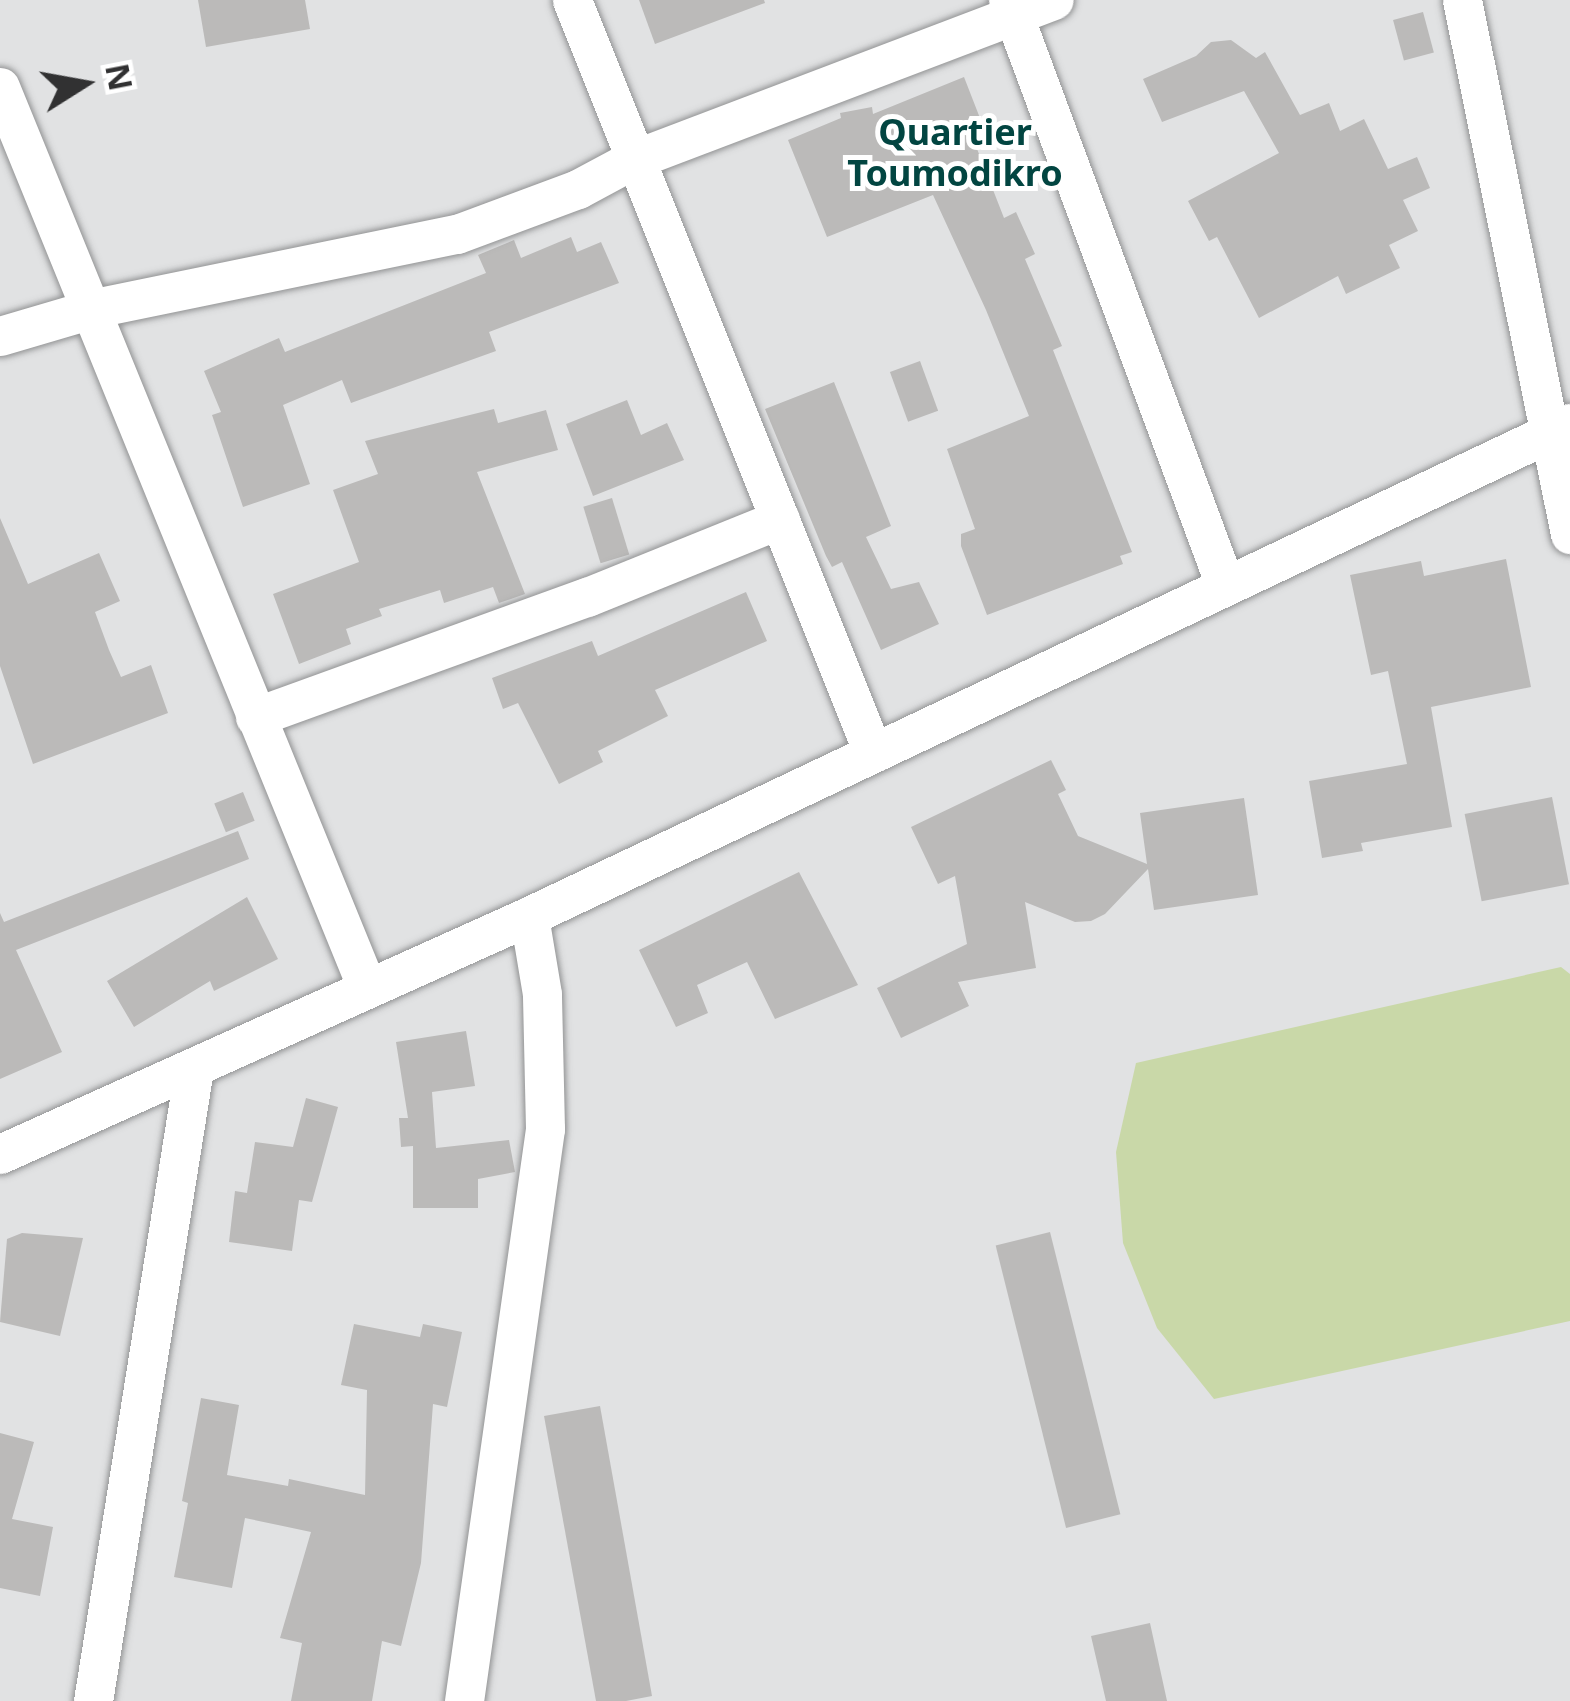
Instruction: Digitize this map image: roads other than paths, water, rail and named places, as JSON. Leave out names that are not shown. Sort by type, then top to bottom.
[{"type":"street","points":[[572,0],[632,160],[873,753]]},
{"type":"street","points":[[0,336],[94,308],[457,234],[578,189],[632,160],[1011,8],[1054,0]]},
{"type":"street","points":[[1462,0],[1559,428],[1570,534]]},
{"type":"street","points":[[1011,8],[1225,585]]},
{"type":"street","points":[[0,87],[94,308],[366,986]]},
{"type":"street","points":[[0,1154],[530,916],[1559,428]]},
{"type":"street","points":[[255,717],[587,597],[780,519]]},
{"type":"street","points":[[464,1701],[545,1129],[542,994],[530,916]]},
{"type":"street","points":[[93,1701],[194,1068]]},
{"type":"district","name":"Quartier Toumodikro","points":[[955,152]]}]
